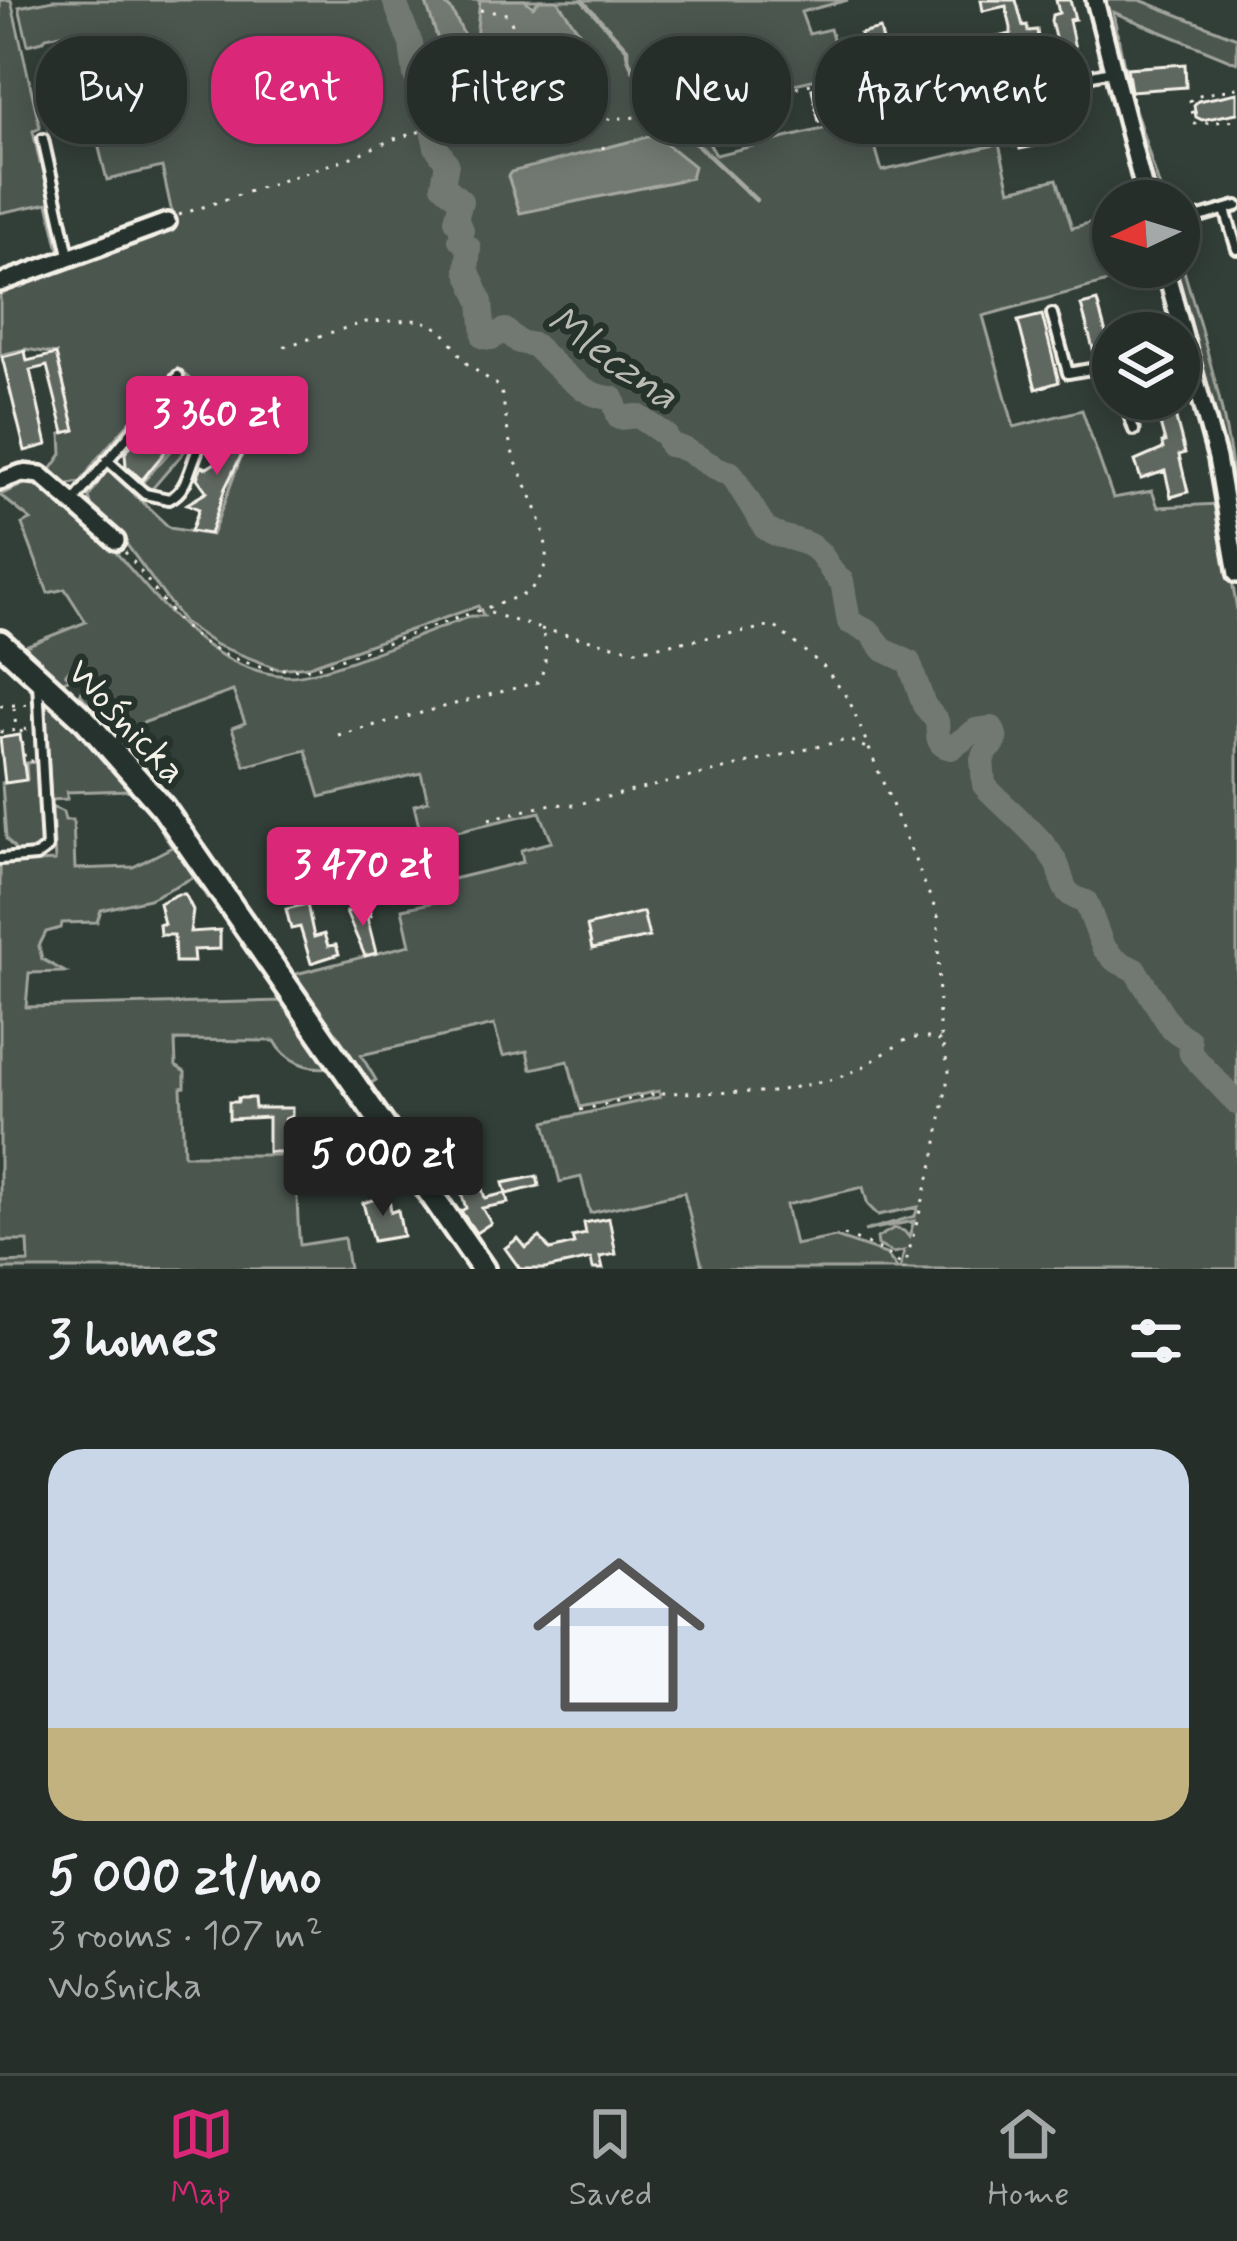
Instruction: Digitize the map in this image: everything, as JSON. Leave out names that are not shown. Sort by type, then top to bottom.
[{"type":"street","points":[[1095,0],[1142,180]]},
{"type":"street","points":[[0,283],[167,222]]},
{"type":"street","points":[[1200,404],[1217,458],[1237,574]]},
{"type":"street","points":[[0,481],[22,473],[40,475],[116,541]]},
{"type":"street","name":"Wośnicka","points":[[0,642],[112,747],[163,808],[483,1269]]},
{"type":"lane","points":[[1090,75],[1113,70]]},
{"type":"lane","points":[[44,144],[70,259]]},
{"type":"lane","points":[[1200,217],[1237,206]]},
{"type":"lane","points":[[1225,210],[1237,249]]},
{"type":"lane","points":[[1052,314],[1068,374],[1092,369]]},
{"type":"lane","points":[[73,502],[178,376]]},
{"type":"lane","points":[[1131,420],[1134,430]]},
{"type":"lane","points":[[107,460],[145,494],[169,499],[182,491],[198,445],[206,436]]},
{"type":"lane","points":[[0,859],[36,856],[47,848],[37,675]]},
{"type":"path","points":[[480,10],[507,14],[519,36]]},
{"type":"path","points":[[167,222],[453,122],[656,117],[815,83]]},
{"type":"path","points":[[1237,88],[1194,96],[1190,101],[1198,125],[1237,120]]},
{"type":"path","points":[[602,146],[604,155]]},
{"type":"path","points":[[116,541],[190,633],[268,669],[301,671],[320,666],[535,587],[546,549],[538,508],[512,451],[500,387],[467,365],[442,330],[421,320],[366,322],[279,348]]},
{"type":"path","points":[[479,610],[637,650],[774,626],[824,667],[850,700],[938,916],[940,1029],[949,1071],[934,1160],[904,1268],[884,1251],[844,1235]]},
{"type":"path","points":[[338,735],[534,685],[543,674],[541,628]]},
{"type":"path","points":[[0,706],[39,704]]},
{"type":"path","points":[[14,705],[25,761],[43,760]]},
{"type":"path","points":[[0,732],[40,728]]},
{"type":"path","points":[[489,819],[552,804],[574,805],[836,742],[849,740],[867,749]]},
{"type":"path","points":[[580,1110],[660,1093],[752,1094],[835,1079],[909,1038],[936,1038],[946,1048]]},
{"type":"shaded area","points":[[0,0],[11,0],[36,110],[33,131],[40,163],[46,162],[64,246],[59,250],[48,203],[0,213]]},
{"type":"shaded area","points":[[53,0],[848,0],[801,12],[809,34],[830,29],[832,36],[815,36],[815,79],[791,85],[791,36],[632,36],[632,144],[709,144],[716,155],[761,144],[791,144],[791,137],[815,131],[815,144],[874,144],[882,171],[999,144],[1010,190],[1057,179],[1072,228],[1092,222],[1092,286],[983,316],[1014,427],[1082,410],[1113,498],[1152,491],[1158,507],[1219,504],[1237,610],[1237,1269],[900,1269],[904,1251],[893,1253],[878,1245],[877,1238],[894,1228],[909,1237],[914,1221],[864,1231],[915,1216],[918,1207],[878,1215],[868,1205],[863,1187],[786,1205],[795,1245],[836,1237],[886,1254],[898,1269],[692,1269],[702,1266],[684,1192],[590,1213],[581,1177],[560,1182],[545,1122],[660,1097],[659,1091],[580,1107],[568,1061],[531,1069],[527,1051],[503,1056],[494,1025],[361,1055],[376,1080],[368,1085],[292,975],[410,945],[402,909],[435,902],[432,884],[523,862],[521,850],[552,842],[540,812],[422,839],[414,805],[428,801],[421,773],[320,797],[306,750],[245,766],[232,728],[245,723],[233,691],[120,731],[128,741],[124,745],[80,694],[83,690],[92,697],[103,684],[77,661],[66,674],[70,678],[61,682],[11,639],[23,647],[86,622],[65,589],[48,593],[22,524],[31,520],[0,495],[36,479],[92,527],[180,623],[228,659],[255,670],[302,675],[471,616],[484,616],[478,606],[309,666],[278,669],[216,645],[184,623],[122,538],[93,511],[89,497],[107,469],[170,528],[212,535],[250,433],[213,418],[152,489],[141,484],[215,401],[177,368],[81,482],[64,485],[48,474],[62,454],[61,434],[75,430],[56,354],[26,349],[0,355],[0,289],[172,213],[162,167],[107,180],[98,144],[187,144],[187,36],[72,36],[71,32],[36,36],[36,43],[28,45],[19,7]]},
{"type":"shaded area","points":[[425,0],[441,0],[464,36],[437,36]]},
{"type":"shaded area","points":[[480,0],[525,0],[533,7],[540,0],[557,0],[582,36],[476,36]]},
{"type":"shaded area","points":[[1102,0],[1140,0],[1237,38],[1237,63],[1113,12],[1129,90],[1157,180],[1149,180]]},
{"type":"shaded area","points":[[632,141],[666,144],[694,166],[691,178],[520,213],[508,176]]},
{"type":"shaded area","points":[[1177,288],[1189,288],[1196,312],[1183,312]]},
{"type":"shaded area","points":[[1200,327],[1226,429],[1237,537],[1200,383]]},
{"type":"shaded area","points":[[44,696],[73,721],[143,799],[140,802],[131,790],[67,792],[67,799],[51,800]]},
{"type":"shaded area","points":[[37,762],[42,841],[38,849],[17,852],[6,839],[2,783],[27,779],[26,763]]},
{"type":"shaded area","points":[[52,807],[63,812],[65,820],[73,820],[75,869],[133,867],[172,847],[164,835],[169,832],[214,896],[208,899],[194,877],[149,899],[101,910],[97,922],[62,923],[61,928],[46,932],[39,946],[42,959],[65,972],[29,973],[26,1007],[286,1001],[331,1067],[299,1063],[275,1041],[175,1040],[176,1066],[185,1072],[185,1087],[181,1088],[184,1155],[292,1155],[300,1245],[344,1238],[349,1269],[0,1269],[0,1263],[29,1262],[28,1241],[0,1241],[0,864],[55,861]]},
{"type":"building","points":[[981,0],[1016,0],[1023,26],[1037,30],[1038,36],[1002,36],[1011,34],[1006,6],[983,11]]},
{"type":"building","points":[[1056,0],[1070,0],[1075,19],[1069,20],[1072,36],[1055,36],[1052,15],[1059,13]]},
{"type":"building","points":[[880,29],[882,36],[860,36]]},
{"type":"building","points":[[1185,64],[1186,87],[1131,91],[1127,68]]},
{"type":"building","points":[[1237,93],[1237,113],[1196,117],[1198,101]]},
{"type":"building","points":[[1097,301],[1100,312],[1092,312],[1092,345],[1081,305]]},
{"type":"building","points":[[1042,315],[1059,382],[1036,389],[1018,321]]},
{"type":"building","points":[[25,351],[27,361],[56,354],[75,430],[64,433],[47,366],[30,370],[47,445],[25,451],[2,357]]},
{"type":"building","points":[[178,389],[184,395],[194,389],[207,400],[142,480],[126,466],[125,453],[132,444],[151,445],[147,426],[155,416],[175,417],[171,398]]},
{"type":"building","points":[[1159,420],[1176,420],[1188,492],[1171,497],[1165,471],[1141,479],[1135,461],[1163,449]]},
{"type":"building","points":[[229,428],[246,434],[241,456],[210,534],[191,531],[199,509],[187,504],[207,492],[197,478],[202,466],[218,461],[216,448],[210,445],[215,433]]},
{"type":"building","points":[[20,735],[26,780],[5,783],[0,738]]},
{"type":"building","points":[[185,894],[193,910],[190,932],[220,930],[220,949],[193,950],[194,962],[175,962],[174,935],[160,935],[159,924],[164,924],[159,903]]},
{"type":"building","points":[[307,904],[314,937],[324,934],[328,946],[336,945],[339,954],[311,963],[300,927],[291,929],[286,909]]},
{"type":"building","points":[[368,907],[376,953],[365,956],[346,912]]},
{"type":"building","points":[[643,912],[649,937],[592,949],[587,926]]},
{"type":"building","points":[[238,1098],[254,1098],[255,1108],[292,1108],[292,1116],[285,1119],[285,1152],[268,1152],[268,1117],[229,1119],[229,1102],[238,1102]]},
{"type":"building","points":[[477,1173],[485,1198],[506,1193],[503,1183],[537,1176],[539,1186],[506,1194],[508,1203],[482,1208],[491,1223],[476,1233],[461,1211],[466,1208],[457,1180]]},
{"type":"building","points":[[389,1197],[391,1212],[398,1210],[403,1236],[373,1241],[363,1203]]},
{"type":"building","points":[[609,1218],[616,1254],[600,1257],[603,1269],[593,1269],[591,1259],[520,1269],[505,1248],[518,1238],[526,1248],[540,1237],[550,1250],[574,1244],[572,1237],[586,1234],[584,1223]]},
{"type":"waterway","name":"Mleczna","points":[[394,0],[411,44],[415,76],[423,89],[436,147],[447,163],[443,185],[461,201],[456,220],[462,230],[460,239],[469,248],[467,269],[481,302],[484,337],[505,330],[519,342],[534,345],[581,387],[613,398],[619,418],[638,416],[666,435],[670,445],[731,473],[765,528],[812,546],[842,581],[849,622],[870,632],[884,650],[909,662],[924,705],[937,721],[942,744],[951,748],[976,730],[992,728],[995,742],[982,759],[984,785],[1045,846],[1066,889],[1086,902],[1103,947],[1135,970],[1172,1029],[1189,1040],[1191,1054],[1237,1103]]},
{"type":"waterway","points":[[582,0],[627,49],[653,103],[756,200]]}]
